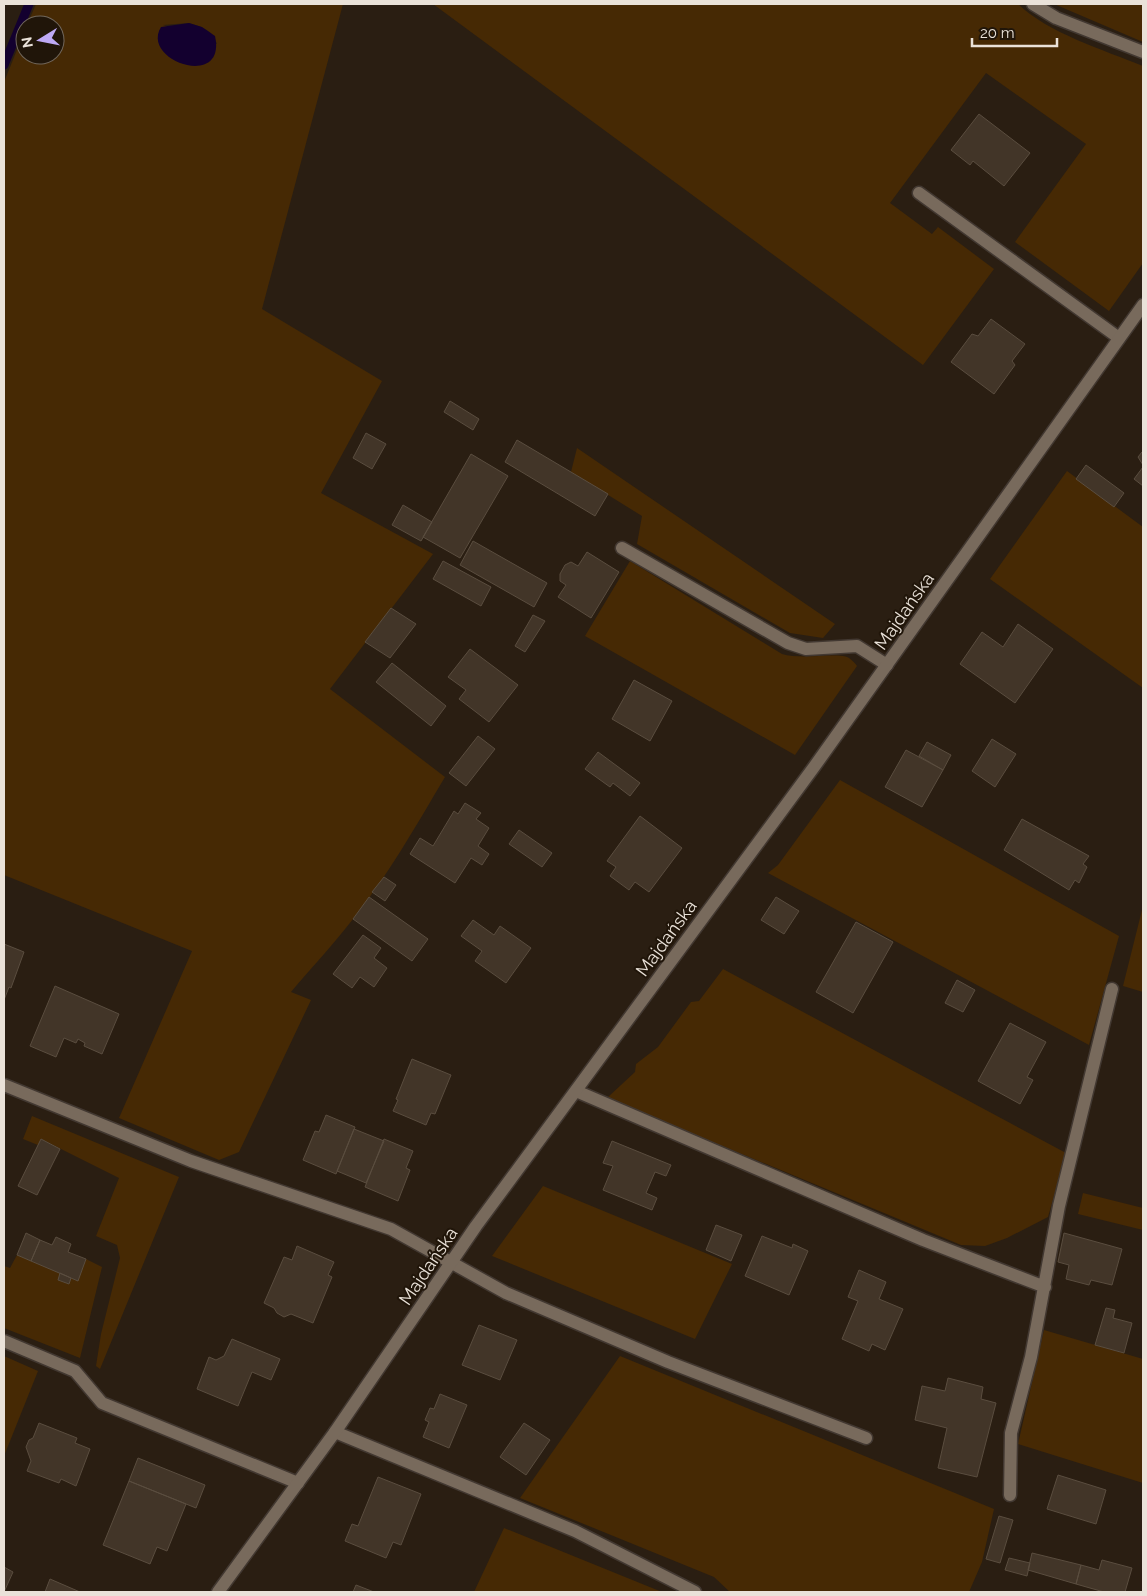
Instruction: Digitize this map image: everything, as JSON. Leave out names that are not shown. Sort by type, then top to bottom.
[{"type":"street","points":[[1033,4],[1056,18],[1143,52]]},
{"type":"street","points":[[919,193],[1120,338]]},
{"type":"street","name":"Majdańska","points":[[218,1592],[336,1432],[476,1226],[886,665],[1143,305]]},
{"type":"street","points":[[622,548],[788,643],[806,649],[857,646],[886,665]]},
{"type":"street","points":[[1010,1496],[1011,1433],[1031,1356],[1059,1206],[1112,989]]},
{"type":"street","points":[[4,1085],[191,1162],[264,1184],[391,1229],[506,1293],[668,1362],[866,1438]]},
{"type":"street","points":[[576,1091],[923,1240],[1045,1286]]},
{"type":"street","points":[[4,1341],[74,1371],[102,1403],[298,1484]]},
{"type":"street","points":[[336,1432],[575,1531],[695,1592]]},
{"type":"shaded area","points":[[36,4],[343,4],[262,309],[382,381],[321,493],[433,554],[330,689],[445,777],[401,850],[366,902],[338,938],[291,992],[311,1000],[239,1152],[219,1160],[119,1118],[192,951],[4,875],[4,82],[15,55],[15,65],[65,65],[65,15],[31,15]],"holes":[[[189,23],[203,28],[213,35],[217,44],[163,25]]]},
{"type":"shaded area","points":[[433,4],[1018,4],[1045,24],[1060,32],[1143,66],[1143,263],[1109,311],[1015,242],[1086,144],[986,73],[890,203],[932,234],[938,227],[994,269],[923,365]]},
{"type":"shaded area","points":[[1054,4],[1143,4],[1143,42]]},
{"type":"shaded area","points":[[189,23],[202,27],[215,36],[215,53],[209,62],[198,66],[172,59],[162,50],[158,39],[161,27]]},
{"type":"shaded area","points":[[577,448],[835,624],[823,638],[790,633],[637,544],[642,516],[571,472]]},
{"type":"shaded area","points":[[1067,471],[1143,527],[1143,688],[990,579]]},
{"type":"shaded area","points":[[630,561],[782,654],[790,656],[844,656],[857,666],[795,755],[585,636]]},
{"type":"shaded area","points":[[840,780],[1119,936],[1089,1045],[768,873],[778,865]]},
{"type":"shaded area","points":[[1143,906],[1143,992],[1123,986]]},
{"type":"shaded area","points":[[723,969],[1066,1153],[1048,1217],[1007,1238],[985,1246],[961,1245],[607,1098],[635,1072],[636,1064],[658,1047],[691,1002],[699,1001]]},
{"type":"shaded area","points":[[32,1116],[179,1177],[100,1369],[96,1366],[101,1334],[120,1258],[117,1245],[96,1236],[119,1178],[41,1139],[38,1145],[23,1139]]},
{"type":"shaded area","points":[[543,1186],[732,1264],[695,1339],[492,1256]]},
{"type":"shaded area","points":[[1083,1193],[1143,1208],[1143,1230],[1078,1214]]},
{"type":"shaded area","points":[[17,1255],[60,1273],[58,1280],[69,1284],[71,1278],[78,1280],[86,1259],[102,1267],[80,1358],[4,1328],[4,1266],[10,1268]]},
{"type":"shaded area","points":[[1044,1330],[1143,1359],[1143,1483],[1018,1444]]},
{"type":"shaded area","points":[[4,1356],[38,1371],[4,1456]]},
{"type":"shaded area","points":[[620,1356],[994,1509],[982,1562],[969,1592],[730,1592],[714,1577],[520,1498]]},
{"type":"shaded area","points":[[504,1528],[662,1592],[474,1592]]},
{"type":"building","points":[[979,114],[1030,153],[1004,186],[973,161],[970,165],[951,150]]},
{"type":"building","points":[[991,319],[1025,344],[1012,361],[1015,365],[994,394],[951,362],[972,334],[978,336]]},
{"type":"building","points":[[450,401],[479,419],[473,430],[444,412]]},
{"type":"building","points":[[366,433],[386,444],[372,469],[353,458]]},
{"type":"building","points":[[517,440],[608,494],[595,516],[505,462]]},
{"type":"building","points":[[1143,452],[1143,465],[1138,457]]},
{"type":"building","points":[[471,454],[508,476],[460,558],[423,537]]},
{"type":"building","points":[[1086,465],[1124,493],[1114,507],[1076,479]]},
{"type":"building","points":[[1143,467],[1143,486],[1134,479]]},
{"type":"building","points":[[403,505],[432,522],[421,541],[392,525]]},
{"type":"building","points":[[473,541],[547,583],[534,607],[460,565]]},
{"type":"building","points":[[587,552],[619,572],[591,618],[558,597],[566,585],[560,581],[560,574],[565,565],[571,562],[578,566]]},
{"type":"building","points":[[443,561],[491,587],[481,606],[433,579]]},
{"type":"building","points":[[391,608],[416,624],[390,658],[365,642]]},
{"type":"building","points":[[533,615],[545,621],[525,652],[515,646]]},
{"type":"building","points":[[1018,624],[1053,649],[1015,703],[960,664],[982,632],[1003,647]]},
{"type":"building","points":[[470,649],[518,685],[489,722],[459,699],[466,690],[448,677]]},
{"type":"building","points":[[392,663],[446,706],[431,726],[376,682]]},
{"type":"building","points":[[634,680],[672,701],[650,741],[612,719]]},
{"type":"building","points":[[478,736],[495,749],[466,786],[449,773]]},
{"type":"building","points":[[992,739],[1016,754],[995,787],[972,771]]},
{"type":"building","points":[[927,742],[951,755],[943,770],[919,756]]},
{"type":"building","points":[[906,750],[943,770],[922,807],[885,787]]},
{"type":"building","points":[[598,752],[640,783],[630,796],[613,783],[610,787],[585,769]]},
{"type":"building","points":[[465,803],[481,813],[476,819],[489,828],[478,846],[489,854],[482,865],[471,858],[455,883],[410,854],[420,838],[433,846],[454,811],[458,814]]},
{"type":"building","points":[[640,816],[682,848],[649,892],[635,882],[629,890],[610,876],[616,867],[607,861]]},
{"type":"building","points":[[1022,819],[1089,856],[1083,864],[1087,867],[1079,883],[1075,880],[1069,890],[1004,850]]},
{"type":"building","points":[[519,830],[552,853],[542,867],[509,844]]},
{"type":"building","points":[[384,877],[396,885],[385,901],[372,892]]},
{"type":"building","points":[[369,897],[428,939],[412,961],[353,919]]},
{"type":"building","points":[[776,897],[799,911],[784,934],[761,920]]},
{"type":"building","points":[[473,920],[494,935],[500,926],[531,948],[506,983],[475,961],[482,951],[461,936]]},
{"type":"building","points":[[856,922],[893,942],[853,1013],[816,992]]},
{"type":"building","points":[[363,935],[381,948],[374,958],[387,968],[374,987],[360,977],[352,988],[333,974]]},
{"type":"building","points":[[4,944],[24,952],[11,988],[9,987],[4,1000]]},
{"type":"building","points":[[957,980],[975,990],[963,1012],[945,1003]]},
{"type":"building","points":[[55,986],[119,1014],[102,1054],[84,1046],[85,1043],[78,1039],[76,1043],[64,1038],[56,1057],[30,1046]]},
{"type":"building","points":[[1010,1023],[1046,1042],[1027,1077],[1033,1080],[1020,1104],[978,1081]]},
{"type":"building","points":[[412,1059],[451,1075],[435,1114],[431,1113],[426,1125],[393,1111]]},
{"type":"building","points":[[326,1115],[355,1127],[336,1174],[303,1160],[315,1131],[319,1132]]},
{"type":"building","points":[[354,1129],[384,1141],[366,1183],[337,1171]]},
{"type":"building","points":[[41,1139],[60,1149],[37,1195],[18,1186]]},
{"type":"building","points":[[384,1139],[413,1151],[406,1168],[410,1170],[398,1201],[365,1187]]},
{"type":"building","points":[[612,1141],[671,1165],[666,1176],[655,1172],[646,1193],[657,1198],[652,1210],[603,1190],[613,1166],[603,1163]]},
{"type":"building","points":[[716,1225],[742,1235],[731,1261],[706,1250]]},
{"type":"building","points":[[26,1233],[40,1240],[31,1261],[17,1255]]},
{"type":"building","points":[[1064,1233],[1122,1249],[1112,1285],[1091,1280],[1089,1285],[1066,1279],[1069,1265],[1058,1262]]},
{"type":"building","points":[[762,1236],[792,1248],[793,1244],[808,1251],[789,1295],[745,1276]]},
{"type":"building","points":[[56,1237],[71,1244],[68,1252],[86,1259],[78,1281],[31,1261],[40,1240],[52,1245]]},
{"type":"building","points":[[297,1246],[334,1262],[328,1275],[332,1277],[313,1323],[291,1314],[284,1317],[277,1313],[274,1308],[264,1303],[284,1257],[292,1260]]},
{"type":"building","points":[[859,1270],[886,1282],[879,1299],[903,1309],[885,1350],[872,1344],[869,1351],[842,1339],[858,1301],[848,1297]]},
{"type":"building","points":[[60,1273],[71,1278],[69,1284],[58,1280]]},
{"type":"building","points":[[1106,1308],[1115,1310],[1113,1318],[1132,1323],[1124,1353],[1095,1345]]},
{"type":"building","points":[[479,1325],[517,1340],[500,1380],[462,1365]]},
{"type":"building","points":[[232,1339],[280,1359],[271,1380],[252,1372],[238,1406],[197,1389],[209,1357],[216,1360],[224,1356]]},
{"type":"building","points":[[948,1378],[983,1387],[981,1399],[996,1403],[977,1477],[938,1468],[947,1428],[915,1420],[922,1386],[945,1391]]},
{"type":"building","points":[[440,1394],[467,1405],[449,1448],[423,1437],[429,1422],[425,1420],[430,1408],[434,1409]]},
{"type":"building","points":[[39,1423],[77,1438],[75,1443],[90,1449],[76,1486],[61,1479],[59,1483],[27,1471],[31,1461],[26,1447],[29,1440],[33,1438]]},
{"type":"building","points":[[524,1423],[550,1440],[526,1475],[500,1457]]},
{"type":"building","points":[[138,1458],[205,1485],[196,1508],[129,1481]]},
{"type":"building","points":[[1058,1475],[1106,1490],[1096,1524],[1047,1509]]},
{"type":"building","points":[[378,1477],[421,1494],[401,1545],[393,1542],[386,1558],[345,1541],[352,1524],[358,1526]]},
{"type":"building","points":[[129,1481],[186,1504],[167,1551],[157,1547],[150,1564],[103,1545]]},
{"type":"building","points":[[999,1516],[1013,1520],[1000,1563],[986,1559]]},
{"type":"building","points":[[1032,1553],[1081,1565],[1076,1584],[1028,1570]]},
{"type":"building","points":[[1009,1558],[1030,1563],[1027,1576],[1005,1570]]},
{"type":"building","points":[[1102,1560],[1132,1568],[1125,1592],[1104,1592],[1076,1584],[1081,1565],[1099,1570]]},
{"type":"building","points":[[4,1567],[13,1572],[4,1592]]},
{"type":"building","points":[[50,1579],[80,1592],[45,1592]]},
{"type":"building","points":[[356,1585],[374,1592],[353,1592]]},
{"type":"waterway","points":[[4,65],[29,4]]}]
